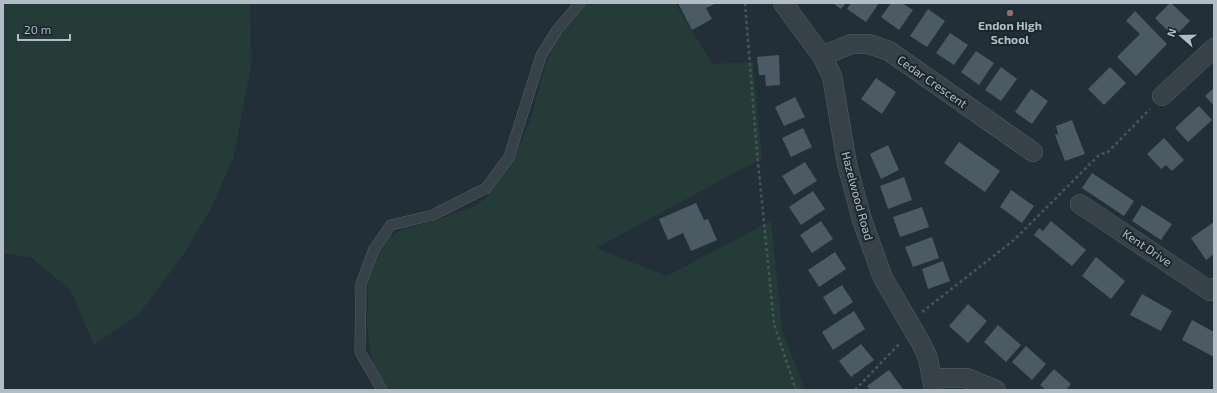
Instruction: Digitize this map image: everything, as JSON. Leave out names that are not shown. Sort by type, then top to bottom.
[{"type":"street","name":"Hazelwood Road","points":[[783,3],[822,56],[832,76],[847,164],[862,220],[883,278],[928,358],[933,384]]},
{"type":"street","name":"Cedar Crescent","points":[[822,56],[851,44],[869,44],[889,51],[1033,152]]},
{"type":"street","points":[[1162,96],[1214,48]]},
{"type":"street","name":"Kent Drive","points":[[1080,204],[1210,291],[1214,288]]},
{"type":"street","points":[[933,384],[967,378],[996,390]]},
{"type":"lane","points":[[382,390],[360,352],[361,284],[374,249],[391,225],[432,215],[486,188],[509,157],[541,56],[557,30],[580,3]]},
{"type":"path","points":[[745,3],[757,152],[774,324],[796,390]]},
{"type":"path","points":[[855,390],[911,326],[1014,240],[1100,154],[1107,153],[1162,96]]},
{"type":"green space","points":[[3,3],[250,3],[251,66],[233,159],[210,210],[183,255],[139,314],[94,345],[71,291],[32,258],[3,253]]},
{"type":"green space","points":[[586,3],[675,3],[712,64],[753,62],[762,158],[596,248],[667,276],[771,221],[782,330],[805,390],[386,390],[373,367],[367,327],[368,282],[382,242],[403,229],[430,222],[476,206],[486,197],[516,154],[532,115],[546,63],[557,40]]},
{"type":"building","points":[[678,3],[717,3],[706,8],[712,19],[692,30]]},
{"type":"building","points":[[833,3],[846,3],[841,9]]},
{"type":"building","points":[[851,3],[879,3],[866,22],[847,9]]},
{"type":"building","points":[[891,3],[902,3],[913,10],[899,30],[881,17]]},
{"type":"building","points":[[1170,3],[1190,21],[1179,32],[1175,28],[1170,33],[1155,18]]},
{"type":"building","points":[[928,9],[945,21],[927,47],[910,36]]},
{"type":"building","points":[[1135,11],[1167,44],[1136,76],[1117,57],[1140,34],[1126,21]]},
{"type":"building","points":[[950,33],[968,45],[954,65],[936,53]]},
{"type":"building","points":[[976,51],[994,63],[979,85],[961,72]]},
{"type":"building","points":[[779,55],[780,85],[766,86],[765,75],[759,75],[757,57]]},
{"type":"building","points":[[1001,67],[1017,79],[1001,101],[985,90]]},
{"type":"building","points":[[1110,67],[1126,83],[1104,105],[1088,89]]},
{"type":"building","points":[[876,78],[896,92],[882,114],[861,99]]},
{"type":"building","points":[[1214,88],[1214,106],[1205,96]]},
{"type":"building","points":[[1031,89],[1048,101],[1032,124],[1015,112]]},
{"type":"building","points":[[795,97],[805,117],[784,126],[775,107]]},
{"type":"building","points":[[1199,106],[1212,120],[1188,142],[1175,128]]},
{"type":"building","points":[[1072,120],[1085,154],[1065,161],[1055,135],[1058,134],[1056,126]]},
{"type":"building","points":[[803,128],[812,147],[791,157],[782,138]]},
{"type":"building","points":[[1164,138],[1184,160],[1172,171],[1166,165],[1161,169],[1147,154]]},
{"type":"building","points":[[959,142],[1000,171],[985,192],[944,163]]},
{"type":"building","points":[[888,145],[899,170],[881,179],[870,154]]},
{"type":"building","points":[[805,162],[817,181],[794,195],[782,176]]},
{"type":"building","points":[[1092,173],[1134,201],[1124,216],[1082,188]]},
{"type":"building","points":[[904,177],[912,200],[888,209],[880,186]]},
{"type":"building","points":[[1011,190],[1034,206],[1022,223],[1000,207]]},
{"type":"building","points":[[813,191],[825,209],[801,225],[789,207]]},
{"type":"building","points":[[696,203],[704,220],[708,219],[717,240],[691,251],[683,233],[668,240],[659,219]]},
{"type":"building","points":[[1142,205],[1172,224],[1161,240],[1132,221]]},
{"type":"building","points":[[922,207],[929,227],[900,237],[893,217]]},
{"type":"building","points":[[821,221],[833,239],[812,253],[800,235]]},
{"type":"building","points":[[1051,221],[1086,250],[1072,266],[1034,235],[1039,228],[1043,231]]},
{"type":"building","points":[[1214,222],[1214,254],[1206,260],[1191,238]]},
{"type":"building","points":[[932,237],[939,258],[913,267],[905,247]]},
{"type":"building","points":[[835,252],[846,269],[819,287],[808,270]]},
{"type":"building","points":[[1096,257],[1125,281],[1111,299],[1082,276]]},
{"type":"building","points":[[943,261],[950,281],[928,289],[922,269]]},
{"type":"building","points":[[842,285],[853,302],[834,315],[823,297]]},
{"type":"building","points":[[1142,294],[1172,311],[1161,331],[1130,315]]},
{"type":"building","points":[[968,304],[987,321],[968,343],[949,326]]},
{"type":"building","points":[[854,311],[865,329],[833,350],[822,332]]},
{"type":"building","points":[[1192,320],[1214,332],[1214,357],[1182,340]]},
{"type":"building","points":[[998,325],[1021,345],[1006,362],[984,342]]},
{"type":"building","points":[[861,344],[874,360],[851,377],[839,361]]},
{"type":"building","points":[[1026,346],[1046,364],[1032,380],[1012,362]]},
{"type":"building","points":[[1054,369],[1071,384],[1066,390],[1046,390],[1040,385]]},
{"type":"building","points":[[889,370],[903,389],[870,390],[867,386]]},
{"type":"place","name":"Endon High School","points":[[1010,13]]}]
